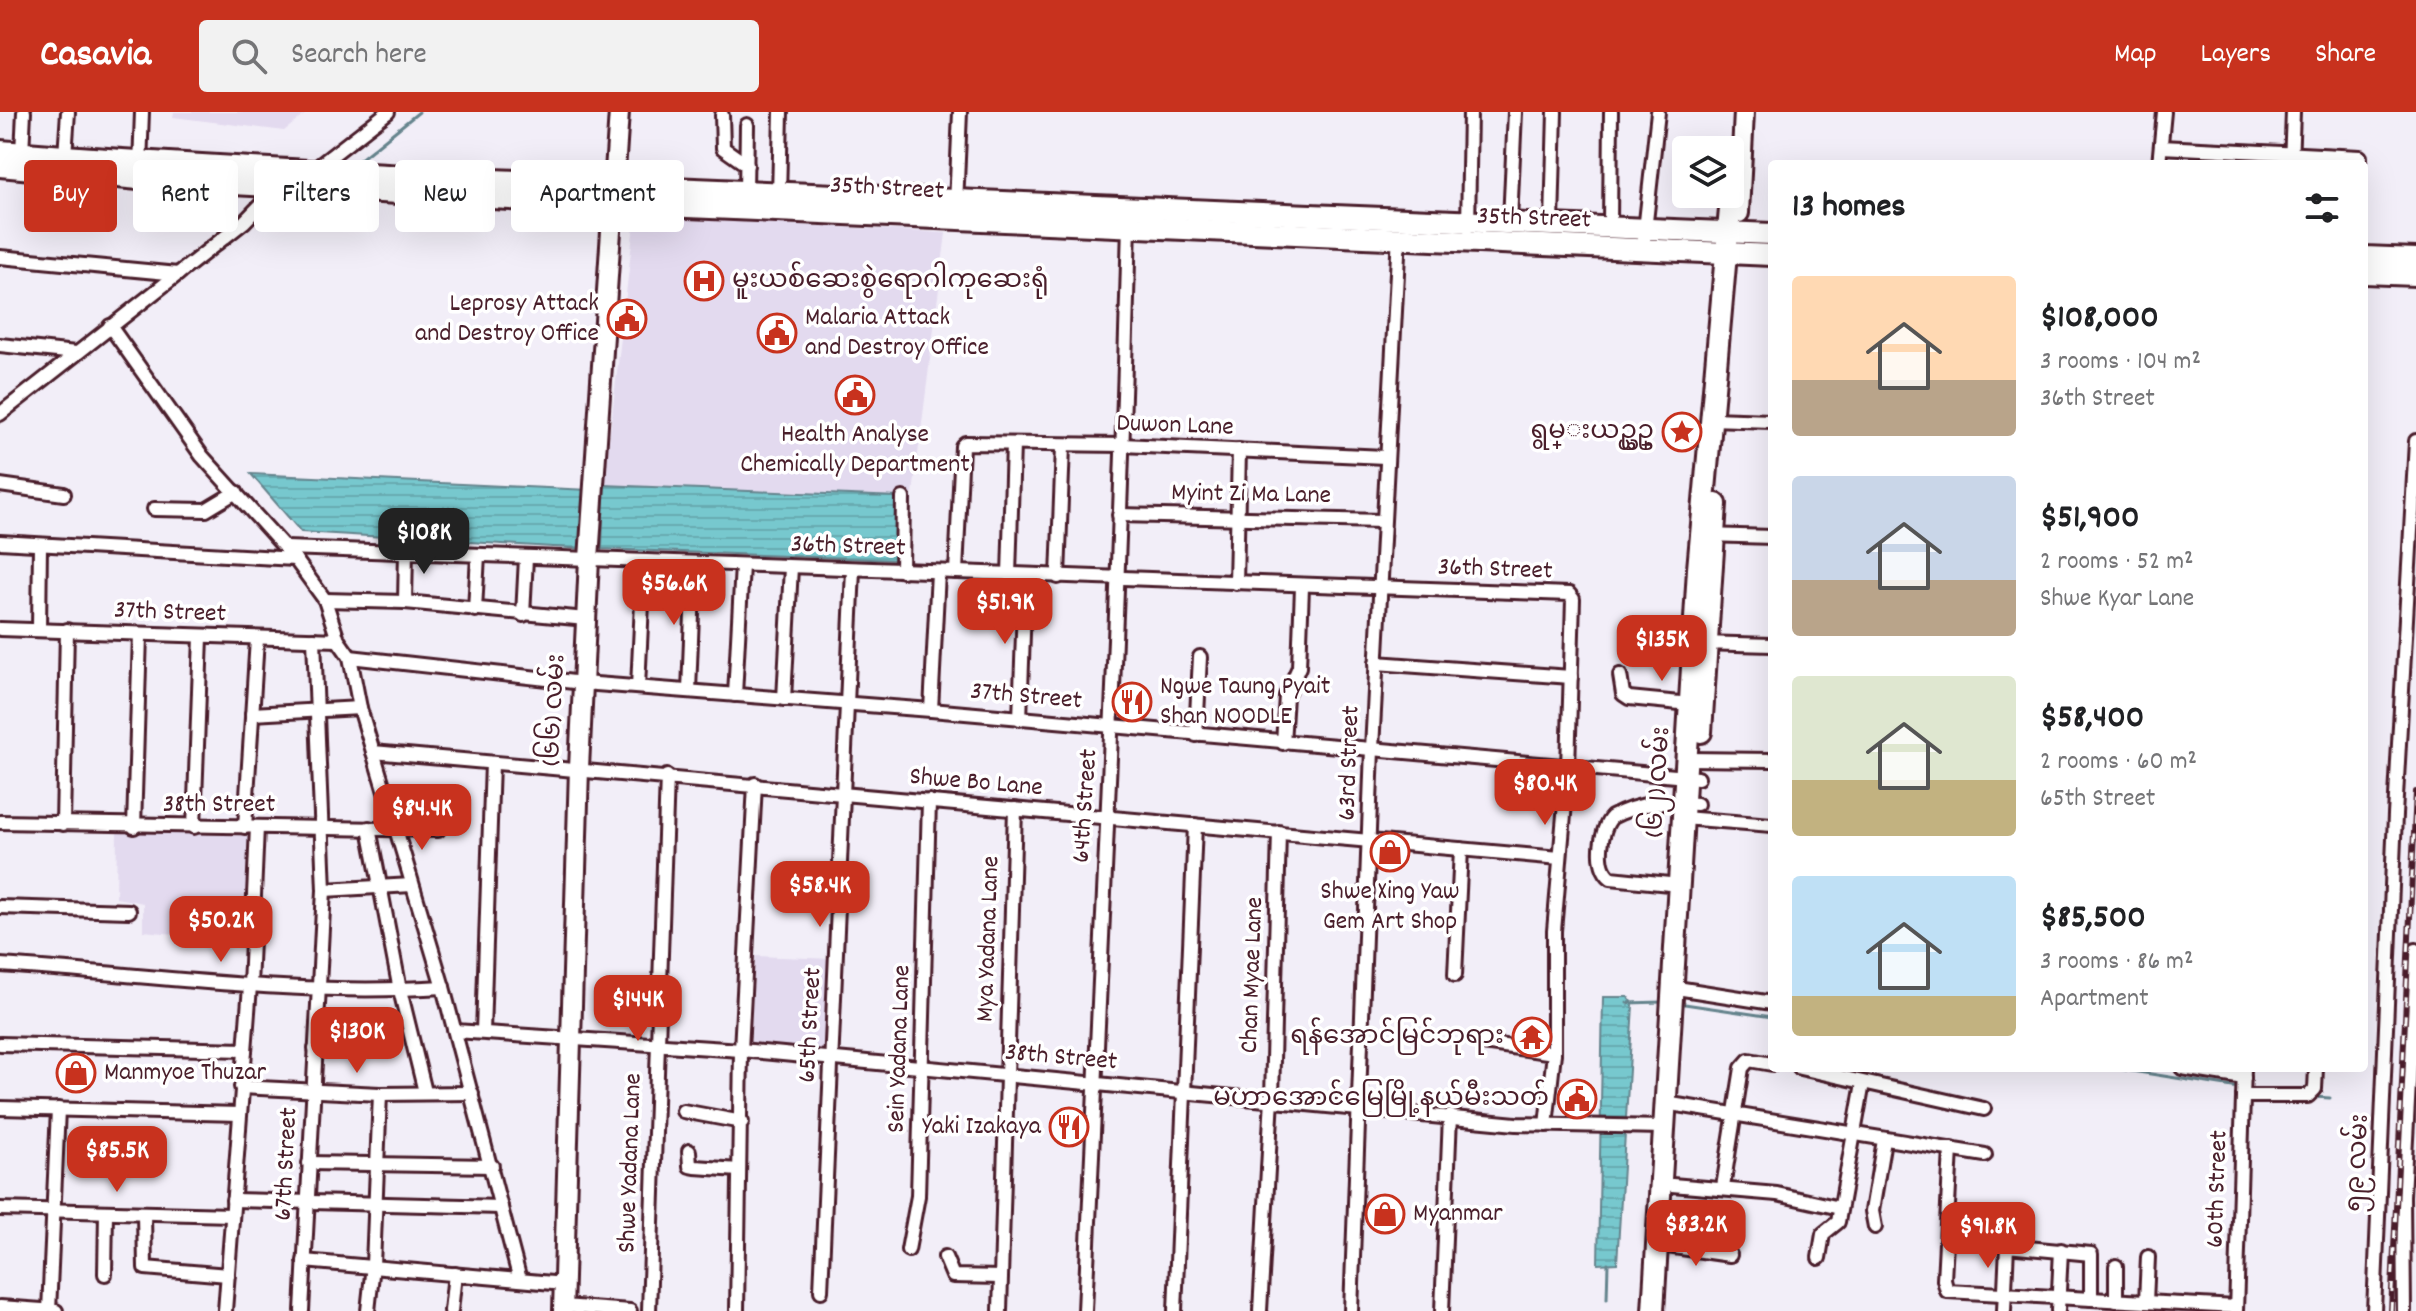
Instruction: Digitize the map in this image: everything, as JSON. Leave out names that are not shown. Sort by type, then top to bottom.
[{"type":"main road","name":"35th Street","points":[[0,151],[65,156],[133,170]]},
{"type":"main road","name":"35th Street","points":[[0,166],[133,171]]},
{"type":"main road","name":"35th Street","points":[[684,193],[746,192],[779,202]]},
{"type":"main road","name":"35th Street","points":[[684,198],[1129,217],[1467,242],[1644,238],[1734,221],[1768,233]]},
{"type":"main road","name":"35th Street","points":[[1129,217],[1400,216],[1610,224],[1644,238],[1730,253],[1768,255]]},
{"type":"main road","name":"(၆၂) လမ်း","points":[[1665,1311],[1672,1185],[1671,1104],[1692,768],[1716,419],[1734,221]]},
{"type":"main road","points":[[2368,257],[2416,259]]},
{"type":"main road","points":[[2368,273],[2416,275]]},
{"type":"main road","name":"(၆၂) လမ်း","points":[[1692,768],[1690,704],[1701,643]]},
{"type":"main road","name":"(၆၂) လမ်း","points":[[1678,999],[1679,885],[1690,811]]},
{"type":"main road","name":"(၆၂) လမ်း","points":[[1653,1311],[1664,1127],[1671,1104]]},
{"type":"street","points":[[22,153],[24,112]]},
{"type":"street","points":[[65,156],[68,112]]},
{"type":"street","points":[[140,160],[142,112]]},
{"type":"street","points":[[326,160],[388,112]]},
{"type":"street","name":"(၆၆) လမ်း","points":[[617,160],[619,112]]},
{"type":"street","points":[[779,202],[781,112]]},
{"type":"street","points":[[956,210],[960,112]]},
{"type":"street","points":[[1467,242],[1470,112]]},
{"type":"street","points":[[1510,221],[1515,112]]},
{"type":"street","points":[[1552,223],[1555,112]]},
{"type":"street","points":[[1610,224],[1611,112]]},
{"type":"street","points":[[1644,238],[1658,112]]},
{"type":"street","points":[[1734,112],[1734,221]]},
{"type":"street","points":[[1734,221],[1744,112]]},
{"type":"street","points":[[2159,160],[2164,112]]},
{"type":"street","points":[[2291,160],[2293,112]]},
{"type":"street","points":[[722,115],[723,148],[747,165]]},
{"type":"street","points":[[746,192],[747,125]]},
{"type":"street","points":[[2161,147],[2291,160],[2360,157]]},
{"type":"street","points":[[0,414],[254,212]]},
{"type":"street","name":"63rd Street","points":[[1351,1311],[1385,457],[1400,216]]},
{"type":"street","name":"64th Street","points":[[1085,1311],[1106,817],[1113,727],[1129,217]]},
{"type":"street","name":"(၆၆) လမ်း","points":[[563,1309],[579,768],[589,559],[612,232]]},
{"type":"street","points":[[0,257],[178,274]]},
{"type":"street","points":[[110,326],[202,456],[286,548],[325,600],[338,640],[350,657],[360,708],[443,987],[520,1280]]},
{"type":"street","points":[[0,345],[76,353]]},
{"type":"street","points":[[1716,419],[1768,421]]},
{"type":"street","name":"၅၉ လမ်း","points":[[2374,1311],[2395,815],[2416,441]]},
{"type":"street","name":"Duwon Lane","points":[[956,572],[963,444],[1122,445],[1385,457]]},
{"type":"street","points":[[1009,575],[1013,444]]},
{"type":"street","points":[[1058,577],[1063,446]]},
{"type":"street","points":[[1236,583],[1239,450]]},
{"type":"street","points":[[0,485],[64,494]]},
{"type":"street","points":[[154,509],[206,510],[236,492]]},
{"type":"street","points":[[902,571],[903,498]]},
{"type":"street","name":"Myint Zi Ma Lane","points":[[1119,515],[1383,521]]},
{"type":"street","points":[[1708,535],[1768,537]]},
{"type":"street","points":[[0,542],[295,559]]},
{"type":"street","points":[[39,630],[40,545]]},
{"type":"street","name":"36th Street","points":[[286,548],[314,546],[526,558],[1572,595],[1571,677]]},
{"type":"street","points":[[405,602],[406,550]]},
{"type":"street","points":[[475,610],[478,555]]},
{"type":"street","points":[[523,615],[526,558]]},
{"type":"street","points":[[638,687],[644,561]]},
{"type":"street","points":[[689,691],[694,563]]},
{"type":"street","points":[[735,695],[742,565]]},
{"type":"street","points":[[784,699],[791,567]]},
{"type":"street","name":"65th Street","points":[[821,1291],[853,569]]},
{"type":"street","points":[[931,710],[938,572]]},
{"type":"street","points":[[1020,719],[1025,576]]},
{"type":"street","points":[[1283,743],[1286,696],[1299,667],[1302,587]]},
{"type":"street","points":[[325,600],[405,602],[586,619]]},
{"type":"street","name":"37th Street","points":[[0,629],[338,640]]},
{"type":"street","points":[[63,824],[67,630]]},
{"type":"street","points":[[134,827],[140,635]]},
{"type":"street","points":[[194,827],[201,637]]},
{"type":"street","points":[[225,1311],[250,986],[252,714],[257,639]]},
{"type":"street","name":"67th Street","points":[[302,1311],[324,890],[324,828],[314,639]]},
{"type":"street","points":[[1701,643],[1768,645]]},
{"type":"street","name":"37th Street","points":[[350,657],[583,683],[931,710],[1568,768],[1692,768],[1768,760]]},
{"type":"street","points":[[1196,735],[1200,657]]},
{"type":"street","points":[[1376,663],[1571,677],[1568,768],[1554,931],[1554,1053],[1546,1125]]},
{"type":"street","points":[[1620,675],[1623,694],[1629,698],[1690,704]]},
{"type":"street","points":[[252,714],[318,713],[360,708]]},
{"type":"street","name":"Shwe Bo Lane","points":[[373,752],[1560,858]]},
{"type":"street","points":[[483,1032],[492,763]]},
{"type":"street","name":"Shwe Yadana Lane","points":[[649,1311],[667,776]]},
{"type":"street","points":[[737,1311],[741,1050],[755,784]]},
{"type":"street","name":"Sein Yadana Lane","points":[[908,1250],[918,1196],[929,801]]},
{"type":"street","points":[[1679,885],[1611,878],[1602,867],[1605,823],[1621,812],[1649,802],[1768,824]]},
{"type":"street","name":"Mya Yadana Lane","points":[[1000,1311],[1015,809]]},
{"type":"street","name":"38th Street","points":[[0,822],[134,827],[438,830]]},
{"type":"street","points":[[1175,1311],[1195,825]]},
{"type":"street","points":[[369,828],[378,887],[425,1092]]},
{"type":"street","name":"Chan Myae Lane","points":[[1260,1311],[1272,1098],[1279,832]]},
{"type":"street","points":[[1455,975],[1461,849]]},
{"type":"street","points":[[324,890],[412,885]]},
{"type":"street","points":[[0,907],[129,911]]},
{"type":"street","points":[[2408,1308],[2416,950]]},
{"type":"street","points":[[0,965],[250,986],[400,990],[443,987]]},
{"type":"street","points":[[1678,999],[1768,1003]]},
{"type":"street","name":"38th Street","points":[[455,1031],[741,1050],[1546,1125],[1664,1127]]},
{"type":"street","points":[[1483,1043],[1554,1053]]},
{"type":"street","points":[[0,1044],[245,1050]]},
{"type":"street","points":[[315,1049],[369,1049]]},
{"type":"street","points":[[1723,1187],[1733,1114],[1745,1063],[1749,1060],[1768,1063]]},
{"type":"street","points":[[1817,1072],[1984,1109]]},
{"type":"street","points":[[2199,1072],[2308,1096],[2315,1089],[2316,1072]]},
{"type":"street","points":[[1819,1258],[1823,1234],[1837,1224],[1863,1083]]},
{"type":"street","name":"60th Street","points":[[2236,1309],[2244,1083]]},
{"type":"street","points":[[241,1087],[380,1094],[472,1093]]},
{"type":"street","points":[[368,1311],[373,1265],[380,1094]]},
{"type":"street","points":[[1671,1104],[1985,1155]]},
{"type":"street","points":[[0,1108],[240,1114]]},
{"type":"street","points":[[49,1311],[58,1109]]},
{"type":"street","points":[[683,1111],[742,1122]]},
{"type":"street","points":[[1442,1311],[1450,1116]]},
{"type":"street","points":[[1875,1227],[1872,1211],[1884,1140]]},
{"type":"street","points":[[1951,1149],[1945,1286],[1955,1293],[2005,1296],[2058,1305],[2091,1299],[2113,1304],[2236,1309]]},
{"type":"street","points":[[689,1151],[690,1166],[739,1170]]},
{"type":"street","points":[[309,1163],[492,1166]]},
{"type":"street","points":[[1672,1185],[1723,1187],[1840,1208]]},
{"type":"street","points":[[233,1200],[501,1207]]},
{"type":"street","points":[[0,1209],[232,1215]]},
{"type":"street","points":[[105,1274],[106,1212]]},
{"type":"street","points":[[144,1213],[145,1268],[228,1275]]},
{"type":"street","points":[[1667,1246],[1730,1255]]},
{"type":"street","points":[[2004,1311],[2007,1246],[2091,1254],[2091,1299]]},
{"type":"street","points":[[2058,1305],[2061,1250]]},
{"type":"street","points":[[945,1257],[953,1276],[1001,1277]]},
{"type":"street","points":[[2143,1305],[2148,1257]]},
{"type":"street","points":[[304,1261],[564,1284]]},
{"type":"street","points":[[2113,1304],[2116,1266]]},
{"type":"street","points":[[451,1311],[455,1274]]},
{"type":"street","points":[[0,1307],[56,1311]]},
{"type":"street","points":[[563,1309],[630,1311]]},
{"type":"shaded area","points":[[174,112],[308,112],[284,131],[173,117]]},
{"type":"shaded area","points":[[684,219],[946,233],[913,494],[898,497],[604,485],[633,232],[684,232]]},
{"type":"shaded area","points":[[117,830],[249,836],[243,934],[196,936],[143,931],[143,903],[116,898]]},
{"type":"shaded area","points":[[755,956],[834,959],[829,1050],[750,1043]]},
{"type":"water","points":[[251,474],[589,490],[586,549],[301,532]]},
{"type":"water","points":[[604,485],[898,497],[896,560],[602,549]]},
{"type":"water","points":[[1603,997],[1628,997],[1633,1005],[1617,1263],[1598,1264]]},
{"type":"waterway","points":[[359,160],[419,112]]},
{"type":"waterway","points":[[1627,1003],[1663,1002]]},
{"type":"waterway","points":[[1678,1003],[1768,1016]]},
{"type":"waterway","points":[[2138,1072],[2239,1088]]},
{"type":"waterway","points":[[2314,1097],[2330,1098]]},
{"type":"waterway","points":[[1607,1299],[1608,1263]]},
{"type":"railway","points":[[2391,1311],[2416,792]]},
{"type":"place","name":"မူးယစ်ဆေးစွဲရောဂါကုဆေးရုံ","points":[[704,281]]},
{"type":"place","name":"Leprosy Attack and Destroy Office","points":[[627,319]]},
{"type":"place","name":"Malaria Attack and Destroy Office","points":[[777,333]]},
{"type":"place","name":"Health Analyse Chemically Department","points":[[855,395]]},
{"type":"place","name":"ရွမ္းယဥ္ယဥ္","points":[[1682,432]]},
{"type":"place","name":"Ngwe Taung Pyait Shan NOODLE","points":[[1132,702]]},
{"type":"place","name":"Shwe Xing Yaw Gem Art Shop","points":[[1390,852]]},
{"type":"place","name":"ရန်အောင်မြင်ဘုရား","points":[[1532,1037]]},
{"type":"place","name":"Manmyoe Thuzar","points":[[76,1073]]},
{"type":"place","name":"မဟာအောင်မြေမြို့နယ်မီးသတ်","points":[[1577,1099]]},
{"type":"place","name":"Yaki Izakaya","points":[[1069,1127]]},
{"type":"place","name":"Myanmar","points":[[1385,1214]]}]
